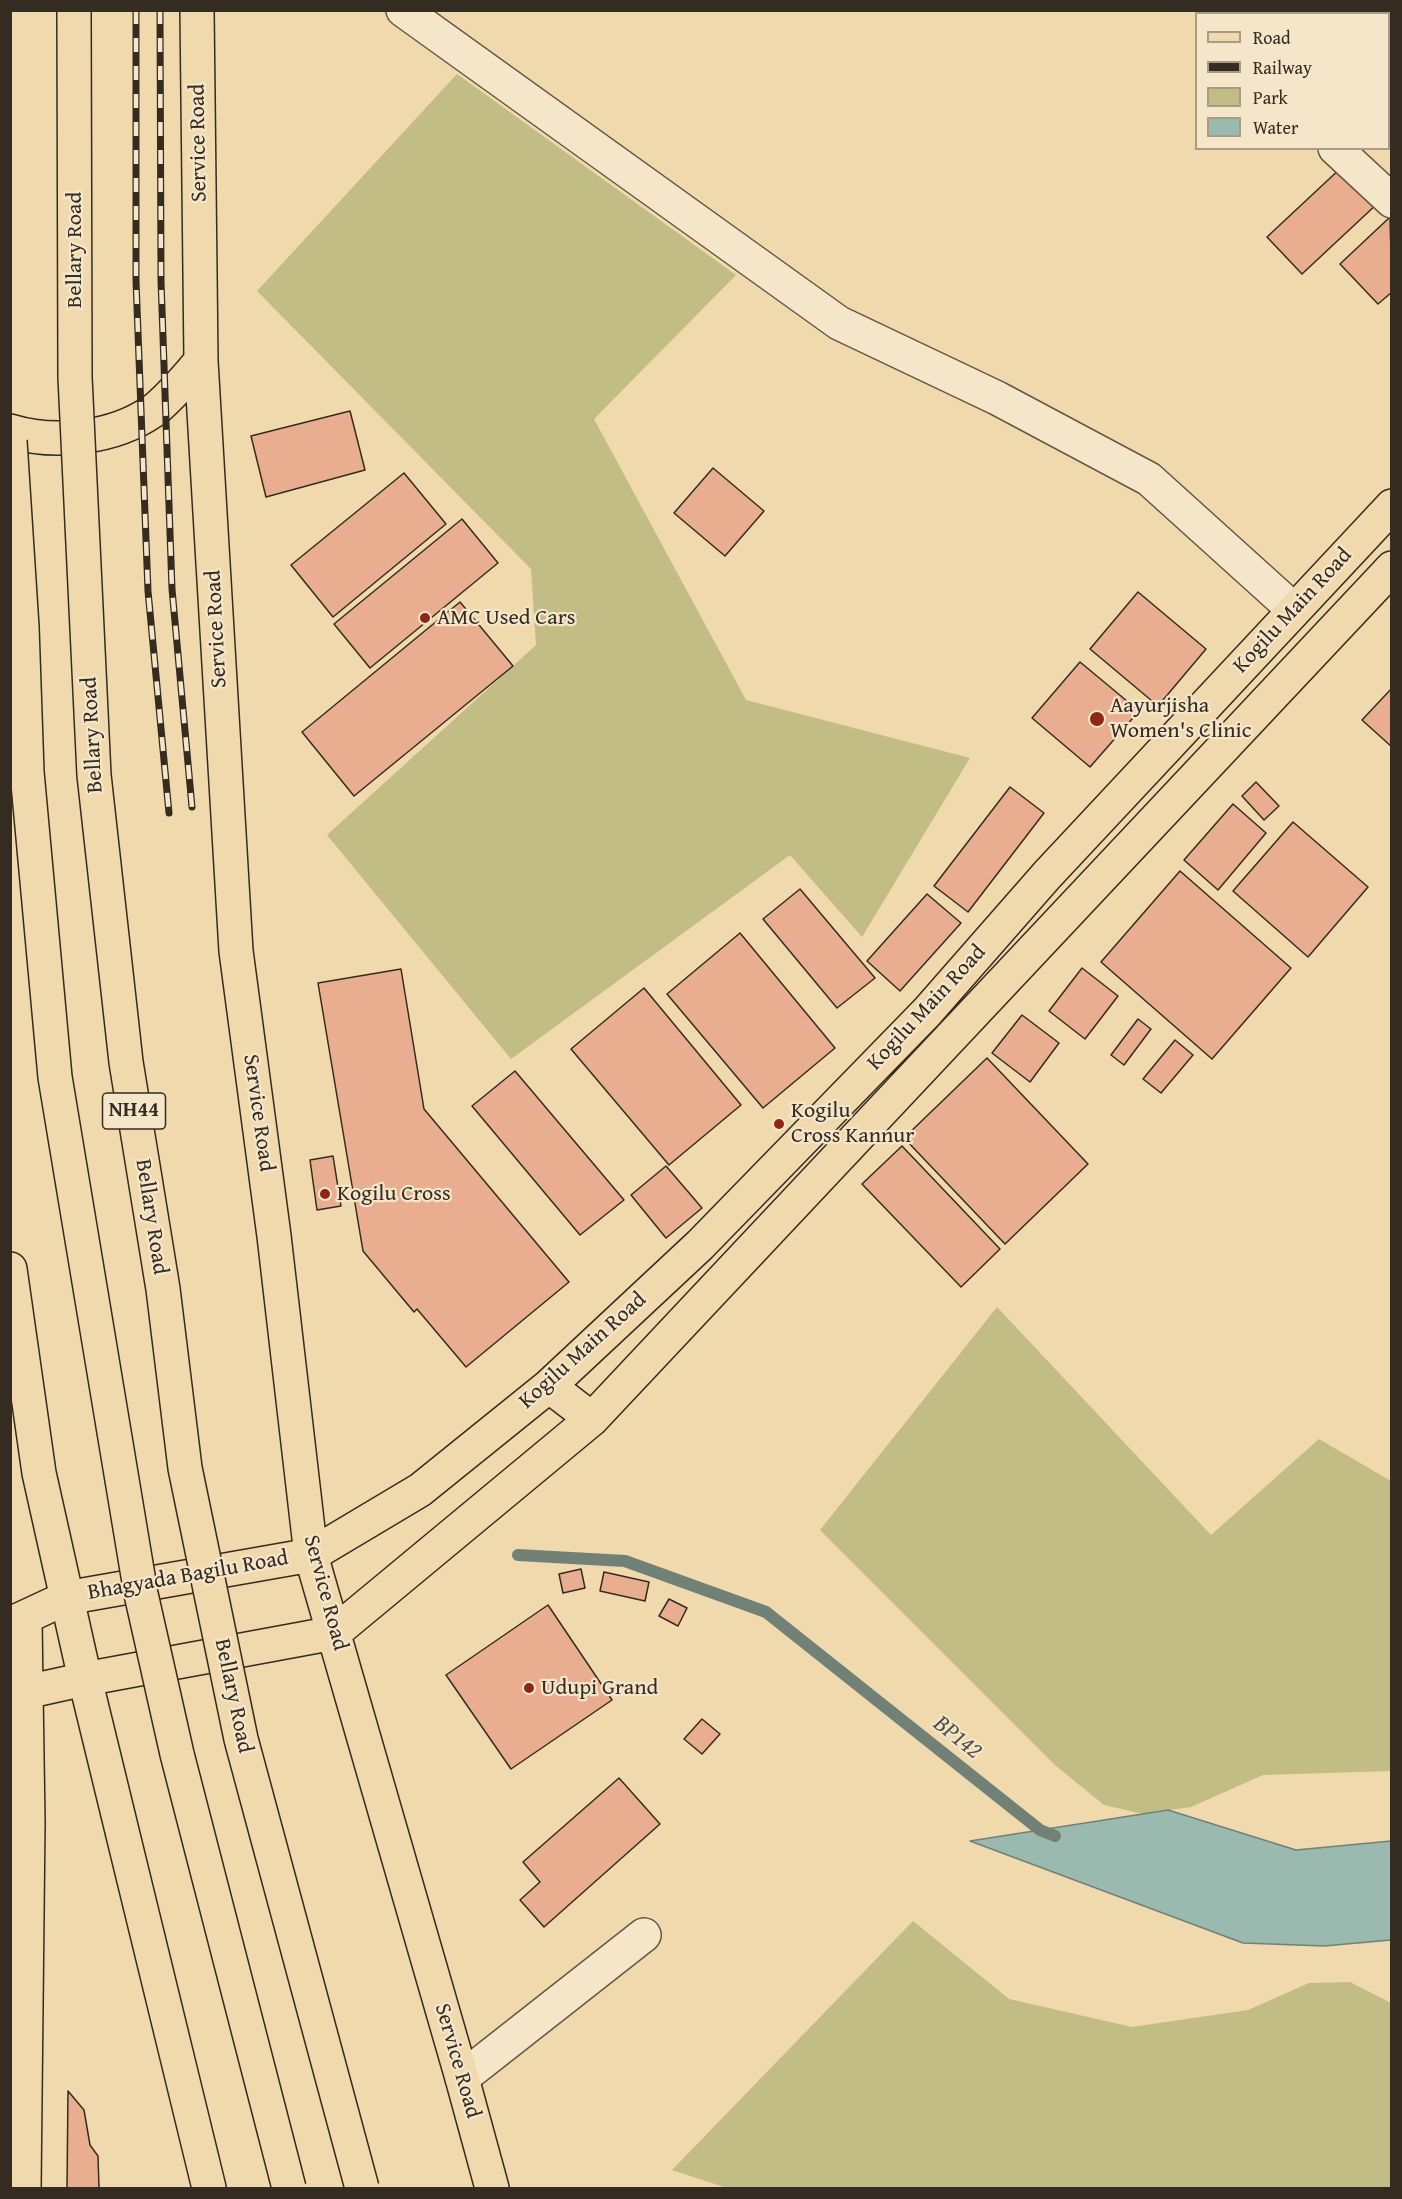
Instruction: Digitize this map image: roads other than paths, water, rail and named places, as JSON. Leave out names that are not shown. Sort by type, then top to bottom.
[{"type":"main road","name":"Bellary Road","points":[[74,10],[75,377],[93,752],[126,1062],[163,1289],[185,1468],[238,1727],[362,2188]]},
{"type":"main road","name":"Service Road","points":[[197,10],[201,361],[236,951],[275,1248],[311,1556],[492,2188]]},
{"type":"main road","points":[[10,431],[26,436],[62,438],[99,434],[129,425],[153,410],[175,391],[201,361]]},
{"type":"main road","points":[[10,441],[22,627],[27,772],[55,1077],[141,1594],[177,1754],[289,2188]]},
{"type":"main road","name":"Kogilu Main Road","points":[[311,1556],[420,1490],[549,1386],[700,1245],[927,1012],[1047,875],[1392,506]]},
{"type":"main road","points":[[1337,565],[1369,592]]},
{"type":"main road","name":"Kogilu Main Road","points":[[334,1633],[592,1419],[1392,568]]},
{"type":"main road","points":[[10,1269],[36,1451],[66,1598],[208,2188]]},
{"type":"main road","points":[[549,1386],[592,1419]]},
{"type":"main road","name":"Bhagyada Bagilu Road","points":[[18,1621],[66,1598],[311,1556]]},
{"type":"main road","points":[[18,1621],[18,1691],[27,1833],[24,2188]]},
{"type":"main road","points":[[18,1691],[334,1633]]},
{"type":"street","points":[[403,10],[839,322],[997,398],[1149,479],[1294,610]]},
{"type":"street","points":[[1337,150],[1392,201]]},
{"type":"street","points":[[462,2078],[644,1935]]},
{"type":"water","points":[[1168,1810],[1296,1850],[1391,1841],[1391,1940],[1324,1946],[1243,1943],[970,1841]]},
{"type":"waterway","name":"BP142","points":[[518,1555],[625,1561],[766,1612],[1040,1830],[1055,1836]]},
{"type":"railway","points":[[136,10],[136,281],[148,591],[169,813]]},
{"type":"railway","points":[[160,10],[161,281],[172,589],[192,807]]},
{"type":"place","name":"AMC Used Cars","points":[[425,618]]},
{"type":"place","name":"Aayurjisha Women's Clinic","points":[[1097,719]]},
{"type":"place","name":"Kogilu Cross Kannur","points":[[779,1124]]},
{"type":"place","name":"Kogilu Cross","points":[[325,1194]]},
{"type":"place","name":"Udupi Grand","points":[[529,1688]]}]
